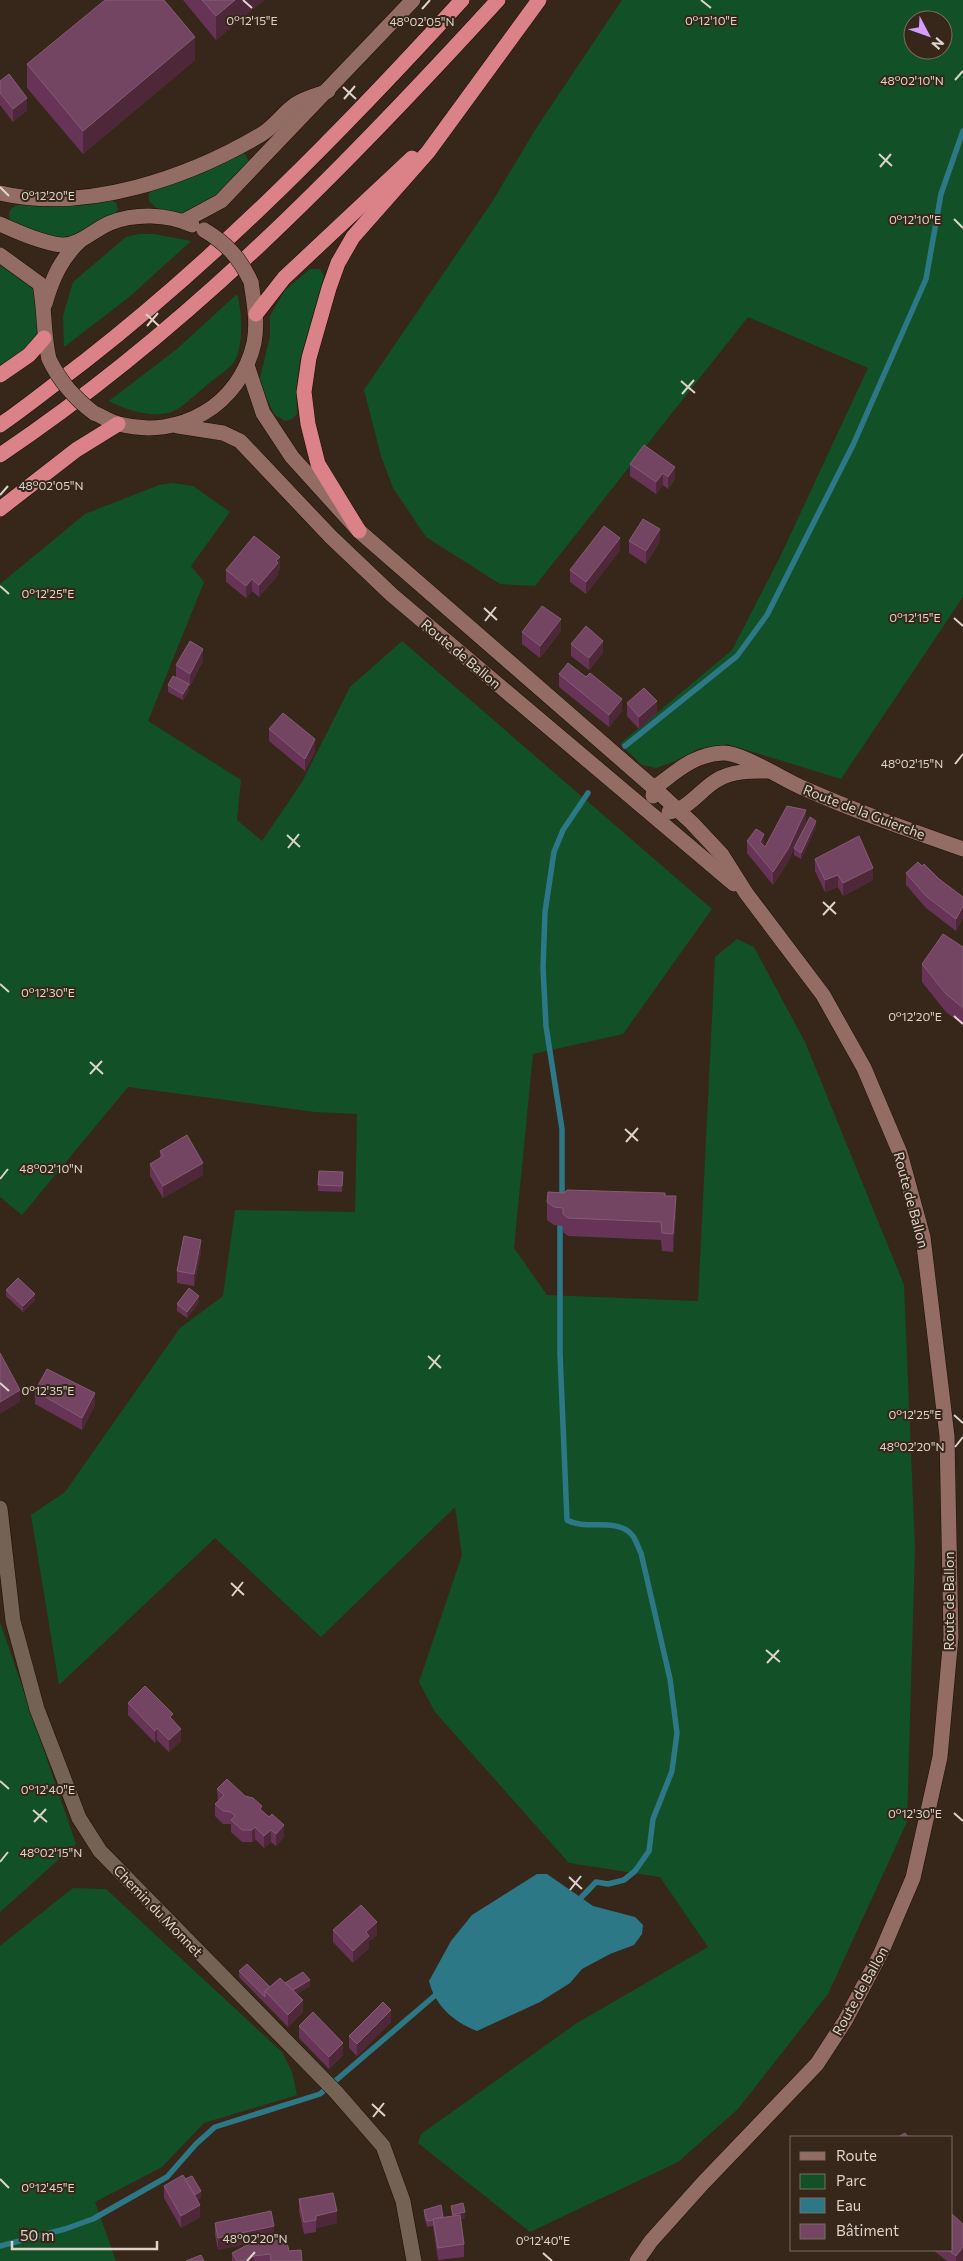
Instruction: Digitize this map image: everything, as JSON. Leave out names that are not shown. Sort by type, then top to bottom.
[{"type":"highway","points":[[0,424],[144,314],[197,269],[368,103],[462,0]]},
{"type":"highway","points":[[0,455],[36,431],[164,332],[272,234],[387,121],[498,0]]},
{"type":"highway","points":[[359,531],[318,464],[308,424],[304,392],[309,358],[338,263],[353,237],[428,152],[471,96],[539,0]]},
{"type":"highway","points":[[256,314],[284,278],[447,125]]},
{"type":"highway","points":[[0,375],[28,355],[44,338]]},
{"type":"highway","points":[[0,509],[76,450],[118,424]]},
{"type":"main road","points":[[184,221],[221,200],[328,91],[413,0]]},
{"type":"main road","points":[[0,193],[22,198],[72,200],[148,182],[229,153],[265,132],[297,103],[328,91]]},
{"type":"main road","points":[[0,224],[63,245],[83,238],[110,223],[142,216],[165,216],[184,221],[222,240],[242,263],[251,282],[256,314],[254,341],[247,366],[224,398],[198,417],[178,426],[148,428],[118,424],[94,413],[77,400],[65,386],[49,359],[44,338],[44,305],[40,284],[0,255]]},
{"type":"main road","points":[[44,305],[54,275],[73,248],[83,238]]},
{"type":"main road","name":"Route de Ballon","points":[[247,366],[264,413],[292,457],[359,531],[654,788],[722,855],[746,893],[822,995],[864,1068],[900,1153],[923,1237],[947,1436],[951,1637],[940,1757],[913,1878],[882,1954],[846,2020],[817,2064],[703,2183],[651,2241],[637,2261]]},
{"type":"main road","name":"Route de Ballon","points":[[178,426],[223,433],[240,441],[331,538],[392,596],[746,893]]},
{"type":"main road","name":"Route de la Guierche","points":[[654,788],[694,759],[712,754],[726,753],[739,756],[767,771],[859,812],[963,849]]},
{"type":"main road","name":"Route de la Guierche","points":[[679,811],[709,785],[725,776],[745,772],[767,771]]},
{"type":"main road","points":[[654,788],[651,813],[679,811]]},
{"type":"street","name":"Chemin du Monnet","points":[[0,1508],[13,1621],[37,1709],[80,1818],[100,1851],[336,2092],[383,2146],[403,2201],[414,2261]]},
{"type":"green space","points":[[622,0],[963,0],[963,597],[841,779],[727,744],[698,749],[656,768],[642,765],[620,744],[732,650],[780,557],[868,368],[748,317],[535,586],[500,584],[426,537],[393,488],[381,456],[364,390],[492,202],[535,130]]},
{"type":"green space","points":[[239,152],[245,154],[249,162],[238,183],[184,221],[165,216],[149,201],[149,194],[154,187]]},
{"type":"green space","points":[[110,198],[116,203],[118,209],[114,217],[63,245],[11,222],[9,217],[11,209],[23,203],[46,200]]},
{"type":"green space","points":[[139,234],[154,234],[191,241],[128,298],[64,347],[63,316],[73,282],[126,237]]},
{"type":"green space","points":[[0,255],[40,284],[44,338],[0,375]]},
{"type":"green space","points":[[310,269],[320,269],[324,276],[300,359],[296,390],[297,414],[292,419],[285,421],[274,414],[259,382],[270,337],[270,316],[285,290]]},
{"type":"green space","points":[[237,294],[241,318],[241,338],[237,356],[225,371],[183,405],[171,412],[163,414],[144,413],[109,401],[177,349]]},
{"type":"green space","points":[[172,483],[193,486],[230,512],[191,566],[204,582],[148,721],[241,780],[237,820],[262,841],[302,782],[350,687],[402,641],[712,909],[623,1034],[533,1054],[514,1248],[547,1295],[698,1301],[715,957],[737,939],[754,947],[805,1042],[904,1285],[915,1548],[907,1822],[828,1994],[738,2109],[678,2162],[530,2232],[418,2143],[421,2134],[577,2023],[708,1947],[660,1877],[569,1863],[435,1712],[419,1682],[462,1555],[455,1507],[321,1637],[215,1538],[59,1685],[31,1515],[65,1492],[180,1328],[223,1296],[235,1210],[355,1212],[357,1114],[315,1112],[128,1087],[22,1215],[0,1197],[0,584],[85,514],[159,485]]},
{"type":"green space","points":[[0,1622],[76,1844],[0,1912]]},
{"type":"green space","points":[[73,1888],[106,1889],[282,2052],[292,2072],[297,2095],[204,2123],[162,2167],[95,2202],[116,2261],[0,2261],[0,1946]]},
{"type":"water","points":[[537,1874],[547,1874],[593,1906],[635,1917],[643,1925],[642,1934],[634,1945],[610,1954],[582,1969],[570,1983],[540,2002],[477,2031],[453,2018],[447,2012],[436,1998],[429,1981],[451,1941],[472,1915]]},
{"type":"building","points":[[105,0],[164,0],[195,37],[83,131],[27,64]]},
{"type":"building","points":[[202,0],[235,0],[216,16]]},
{"type":"building","points":[[9,74],[27,98],[13,109],[0,93],[0,81]]},
{"type":"building","points":[[644,445],[675,467],[668,477],[663,473],[656,482],[630,464]]},
{"type":"building","points":[[643,519],[660,529],[646,551],[629,541]]},
{"type":"building","points":[[604,526],[620,538],[586,582],[570,570]]},
{"type":"building","points":[[254,536],[280,557],[276,561],[278,563],[259,585],[252,579],[246,586],[226,570]]},
{"type":"building","points":[[542,606],[561,619],[540,646],[522,632]]},
{"type":"building","points":[[586,626],[603,641],[589,658],[571,644]]},
{"type":"building","points":[[190,641],[203,649],[190,674],[176,665]]},
{"type":"building","points":[[568,663],[586,677],[590,673],[622,699],[609,715],[559,674]]},
{"type":"building","points":[[173,676],[189,684],[183,694],[168,685]]},
{"type":"building","points":[[644,688],[657,701],[639,717],[627,703]]},
{"type":"building","points":[[283,713],[315,739],[305,759],[269,729]]},
{"type":"building","points":[[787,806],[806,810],[788,849],[773,872],[747,841],[756,829],[764,834],[760,842],[765,847]]},
{"type":"building","points":[[810,817],[816,821],[801,853],[794,848]]},
{"type":"building","points":[[859,836],[873,868],[843,883],[838,875],[825,880],[815,859]]},
{"type":"building","points":[[918,862],[922,866],[924,864],[939,879],[963,897],[963,906],[956,919],[926,896],[906,873]]},
{"type":"building","points":[[943,934],[963,947],[963,1008],[946,994],[922,964]]},
{"type":"building","points":[[187,1135],[203,1163],[163,1186],[150,1164],[163,1156],[160,1151]]},
{"type":"building","points":[[319,1171],[343,1172],[342,1186],[318,1185]]},
{"type":"building","points":[[567,1190],[665,1193],[665,1196],[676,1196],[673,1234],[662,1233],[661,1222],[568,1218],[563,1214],[563,1208],[554,1207],[547,1202],[548,1192],[564,1193]]},
{"type":"building","points":[[184,1236],[201,1240],[194,1274],[177,1271]]},
{"type":"building","points":[[18,1278],[35,1294],[23,1306],[6,1290]]},
{"type":"building","points":[[189,1288],[199,1296],[187,1312],[177,1304]]},
{"type":"building","points":[[0,1353],[20,1390],[0,1402]]},
{"type":"building","points":[[47,1369],[95,1393],[82,1418],[35,1391]]},
{"type":"building","points":[[145,1686],[173,1714],[170,1717],[181,1729],[169,1740],[157,1728],[155,1731],[128,1703]]},
{"type":"building","points":[[227,1779],[245,1796],[253,1798],[262,1806],[260,1809],[269,1817],[272,1814],[284,1825],[276,1834],[271,1830],[264,1836],[255,1827],[252,1830],[242,1830],[231,1820],[235,1816],[231,1812],[223,1811],[215,1804],[224,1795],[217,1789]]},
{"type":"building","points":[[361,1905],[377,1922],[366,1932],[369,1936],[353,1951],[333,1930]]},
{"type":"building","points":[[247,1964],[270,1987],[265,1991],[265,1997],[239,1971]]},
{"type":"building","points":[[303,1972],[310,1980],[293,1990],[285,1983]]},
{"type":"building","points":[[280,1978],[303,2000],[288,2015],[265,1991]]},
{"type":"building","points":[[383,2002],[391,2010],[357,2044],[349,2036]]},
{"type":"building","points":[[313,2012],[343,2043],[329,2057],[299,2026]]},
{"type":"building","points":[[183,2175],[200,2205],[181,2216],[164,2186]]},
{"type":"building","points":[[192,2176],[201,2191],[195,2195],[185,2179]]},
{"type":"building","points":[[333,2193],[337,2211],[316,2216],[316,2220],[304,2222],[299,2199]]},
{"type":"building","points":[[463,2203],[465,2212],[453,2215],[451,2206]]},
{"type":"building","points":[[441,2205],[443,2217],[427,2221],[424,2210]]},
{"type":"building","points":[[271,2211],[274,2226],[218,2238],[215,2223]]},
{"type":"building","points":[[460,2215],[464,2244],[438,2248],[433,2219]]},
{"type":"building","points":[[953,2215],[963,2224],[963,2247],[956,2256],[949,2251],[953,2251]]},
{"type":"building","points":[[286,2238],[289,2251],[301,2250],[302,2261],[271,2261],[270,2254],[254,2256],[245,2261],[237,2261],[232,2253],[251,2243]]},
{"type":"building","points":[[201,2255],[204,2261],[186,2261]]},
{"type":"waterway","points":[[625,746],[737,656],[767,615],[853,445],[926,279],[941,194],[963,131]]},
{"type":"waterway","points":[[562,1199],[562,1129],[546,1026],[543,968],[545,912],[554,852],[563,830],[588,793]]},
{"type":"waterway","points":[[560,1219],[560,1354],[567,1520],[575,1523],[618,1527],[626,1530],[635,1539],[641,1553],[670,1679],[677,1733],[672,1771],[653,1819],[649,1851],[635,1871],[624,1880],[608,1884],[596,1882],[576,1903]]},
{"type":"waterway","points":[[0,2246],[65,2229],[93,2219],[167,2177],[196,2144],[215,2127],[320,2094],[439,1992]]}]
